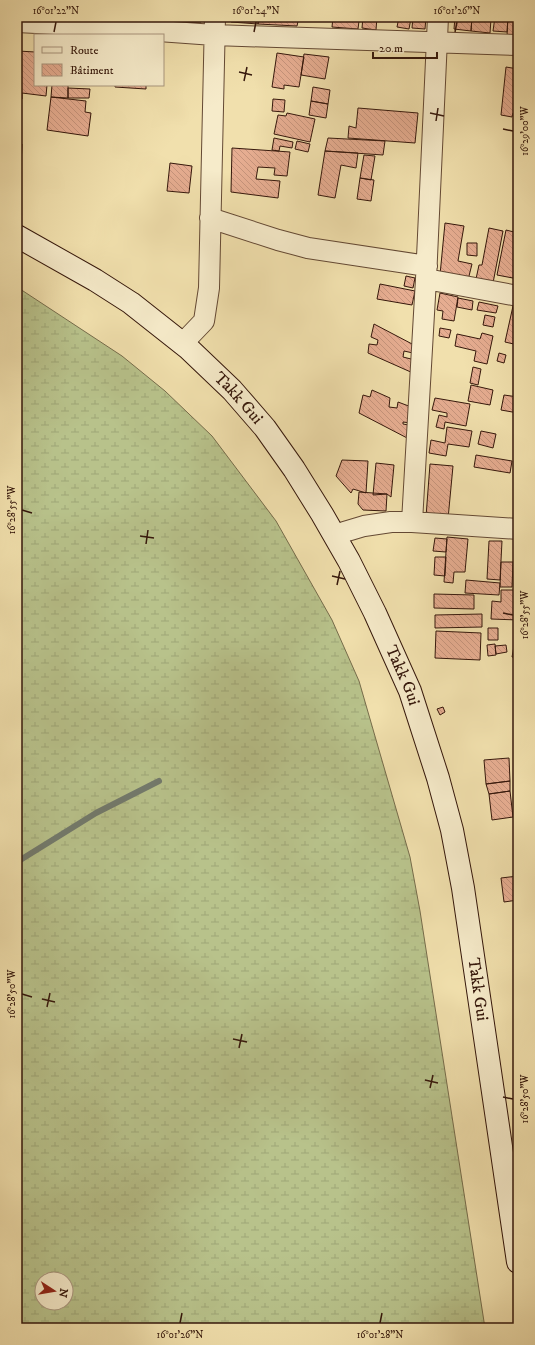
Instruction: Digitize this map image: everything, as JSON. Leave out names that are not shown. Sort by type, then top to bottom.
[{"type":"street","points":[[412,522],[427,273],[438,17]]},
{"type":"street","points":[[17,22],[76,25],[215,26],[437,43],[518,45]]},
{"type":"street","points":[[182,344],[204,321],[209,288],[215,26]]},
{"type":"street","points":[[210,218],[308,248],[427,273],[518,296]]},
{"type":"street","name":"Takk Gui","points":[[17,236],[107,287],[131,303],[182,344],[232,390],[265,428],[298,476],[334,535],[375,613],[410,691],[438,778],[452,830],[463,888],[518,1262]]},
{"type":"street","points":[[334,535],[364,526],[391,522],[518,529]]},
{"type":"green space","points":[[17,287],[122,356],[165,391],[212,436],[276,521],[332,620],[359,681],[410,857],[420,911],[485,1328],[17,1328]]},
{"type":"building","points":[[158,17],[170,17],[171,20],[159,22]]},
{"type":"building","points":[[181,17],[200,17],[201,22],[181,23]]},
{"type":"building","points":[[232,17],[259,17],[258,24],[231,22]]},
{"type":"building","points":[[259,17],[299,17],[297,26],[258,24]]},
{"type":"building","points":[[333,17],[349,17],[349,20],[359,21],[358,29],[332,27]]},
{"type":"building","points":[[363,17],[377,17],[376,30],[362,28]]},
{"type":"building","points":[[399,17],[411,18],[409,29],[397,27]]},
{"type":"building","points":[[413,17],[426,17],[425,29],[412,28]]},
{"type":"building","points":[[455,17],[472,17],[471,31],[454,29]]},
{"type":"building","points":[[472,17],[491,19],[490,33],[471,31]]},
{"type":"building","points":[[495,17],[508,17],[507,32],[493,31]]},
{"type":"building","points":[[508,17],[518,17],[518,37],[507,36]]},
{"type":"building","points":[[17,46],[19,46],[18,51],[34,52],[34,86],[47,86],[46,96],[22,93],[22,99],[17,99]]},
{"type":"building","points":[[277,53],[304,57],[299,87],[284,85],[284,89],[272,87]]},
{"type":"building","points":[[304,54],[329,57],[325,79],[301,75]]},
{"type":"building","points":[[506,67],[518,69],[518,114],[513,113],[512,117],[501,115]]},
{"type":"building","points":[[52,86],[68,86],[68,98],[51,97]]},
{"type":"building","points":[[146,86],[146,89],[115,87]]},
{"type":"building","points":[[313,87],[330,90],[328,104],[311,101]]},
{"type":"building","points":[[68,88],[90,89],[89,98],[68,98]]},
{"type":"building","points":[[51,97],[86,101],[85,112],[91,113],[88,136],[47,130]]},
{"type":"building","points":[[273,99],[285,100],[284,112],[272,111]]},
{"type":"building","points":[[311,101],[328,104],[326,118],[309,115]]},
{"type":"building","points":[[358,108],[418,113],[415,143],[348,138],[349,126],[356,128]]},
{"type":"building","points":[[287,113],[315,119],[310,142],[274,134],[278,115],[286,116]]},
{"type":"building","points":[[274,138],[293,142],[292,148],[280,146],[279,151],[272,150]]},
{"type":"building","points":[[328,138],[385,141],[383,155],[325,151]]},
{"type":"building","points":[[297,141],[310,144],[308,152],[295,149]]},
{"type":"building","points":[[17,144],[22,144],[21,166],[17,166]]},
{"type":"building","points":[[232,148],[290,152],[287,176],[274,175],[275,168],[258,167],[256,179],[280,181],[278,198],[231,192]]},
{"type":"building","points":[[325,151],[358,153],[356,168],[341,165],[335,198],[318,195]]},
{"type":"building","points":[[364,155],[375,156],[371,180],[360,178]]},
{"type":"building","points":[[170,163],[192,166],[189,193],[167,191]]},
{"type":"building","points":[[360,178],[374,180],[371,201],[357,199]]},
{"type":"building","points":[[445,223],[464,226],[458,261],[472,264],[468,280],[440,275]]},
{"type":"building","points":[[489,228],[503,231],[493,283],[476,279],[479,265],[482,265]]},
{"type":"building","points":[[506,230],[518,233],[518,279],[497,275]]},
{"type":"building","points":[[467,243],[477,243],[477,256],[467,255]]},
{"type":"building","points":[[406,276],[415,278],[413,288],[404,286]]},
{"type":"building","points":[[380,284],[415,291],[412,305],[377,299]]},
{"type":"building","points":[[440,293],[458,297],[454,321],[442,319],[443,311],[437,310]]},
{"type":"building","points":[[458,298],[473,301],[472,310],[457,307]]},
{"type":"building","points":[[479,302],[498,306],[496,313],[477,310]]},
{"type":"building","points":[[513,306],[518,307],[518,345],[505,342]]},
{"type":"building","points":[[485,315],[495,317],[493,327],[483,325]]},
{"type":"building","points":[[374,324],[414,345],[413,353],[404,351],[403,357],[415,360],[413,373],[368,353],[369,344],[377,345],[378,340],[371,337]]},
{"type":"building","points":[[440,328],[451,330],[449,338],[439,336]]},
{"type":"building","points":[[482,333],[493,336],[487,364],[474,361],[476,351],[455,346],[457,334],[480,339]]},
{"type":"building","points":[[499,353],[506,355],[504,363],[497,361]]},
{"type":"building","points":[[473,367],[481,369],[478,385],[470,383]]},
{"type":"building","points":[[471,385],[493,390],[490,405],[468,401]]},
{"type":"building","points":[[372,390],[390,398],[389,407],[397,408],[398,402],[414,408],[411,423],[403,422],[403,424],[414,426],[411,440],[359,413],[363,395],[370,397]]},
{"type":"building","points":[[504,395],[518,397],[518,413],[501,410]]},
{"type":"building","points":[[435,398],[470,404],[466,426],[445,422],[444,429],[436,427],[439,415],[447,417],[447,413],[432,410]]},
{"type":"building","points":[[447,427],[472,431],[469,447],[448,444],[446,456],[429,453],[431,440],[445,443]]},
{"type":"building","points":[[481,431],[496,434],[493,448],[478,444]]},
{"type":"building","points":[[476,455],[512,461],[510,473],[474,467]]},
{"type":"building","points":[[342,460],[368,461],[366,493],[353,489],[351,493],[336,476]]},
{"type":"building","points":[[376,463],[394,465],[391,497],[387,494],[373,495]]},
{"type":"building","points":[[430,464],[453,466],[448,519],[426,517]]},
{"type":"building","points":[[359,492],[387,494],[386,511],[363,510],[358,504]]},
{"type":"building","points":[[447,537],[468,539],[465,572],[454,572],[453,583],[444,582]]},
{"type":"building","points":[[435,538],[447,539],[446,552],[433,551]]},
{"type":"building","points":[[489,541],[502,541],[500,580],[487,579]]},
{"type":"building","points":[[435,557],[446,557],[445,576],[434,575]]},
{"type":"building","points":[[501,562],[513,562],[512,587],[500,587]]},
{"type":"building","points":[[466,580],[500,583],[499,595],[465,593]]},
{"type":"building","points":[[501,590],[515,590],[514,596],[518,597],[518,620],[491,619],[492,601],[501,602]]},
{"type":"building","points":[[434,594],[474,595],[474,609],[434,608]]},
{"type":"building","points":[[482,614],[482,627],[435,628],[435,615]]},
{"type":"building","points":[[488,628],[498,628],[498,640],[488,640]]},
{"type":"building","points":[[436,631],[481,633],[480,660],[435,658]]},
{"type":"building","points":[[516,635],[518,635],[518,658],[512,657]]},
{"type":"building","points":[[495,644],[496,655],[488,656],[487,645]]},
{"type":"building","points":[[506,645],[507,652],[496,654],[495,646]]},
{"type":"building","points":[[443,707],[445,712],[440,715],[437,709]]},
{"type":"building","points":[[509,758],[510,781],[486,784],[484,760]]},
{"type":"building","points":[[510,781],[510,791],[489,794],[486,784]]},
{"type":"building","points":[[510,791],[513,817],[492,820],[489,794]]},
{"type":"building","points":[[518,876],[518,900],[504,902],[501,878]]},
{"type":"waterway","points":[[17,862],[96,813],[159,781]]}]
